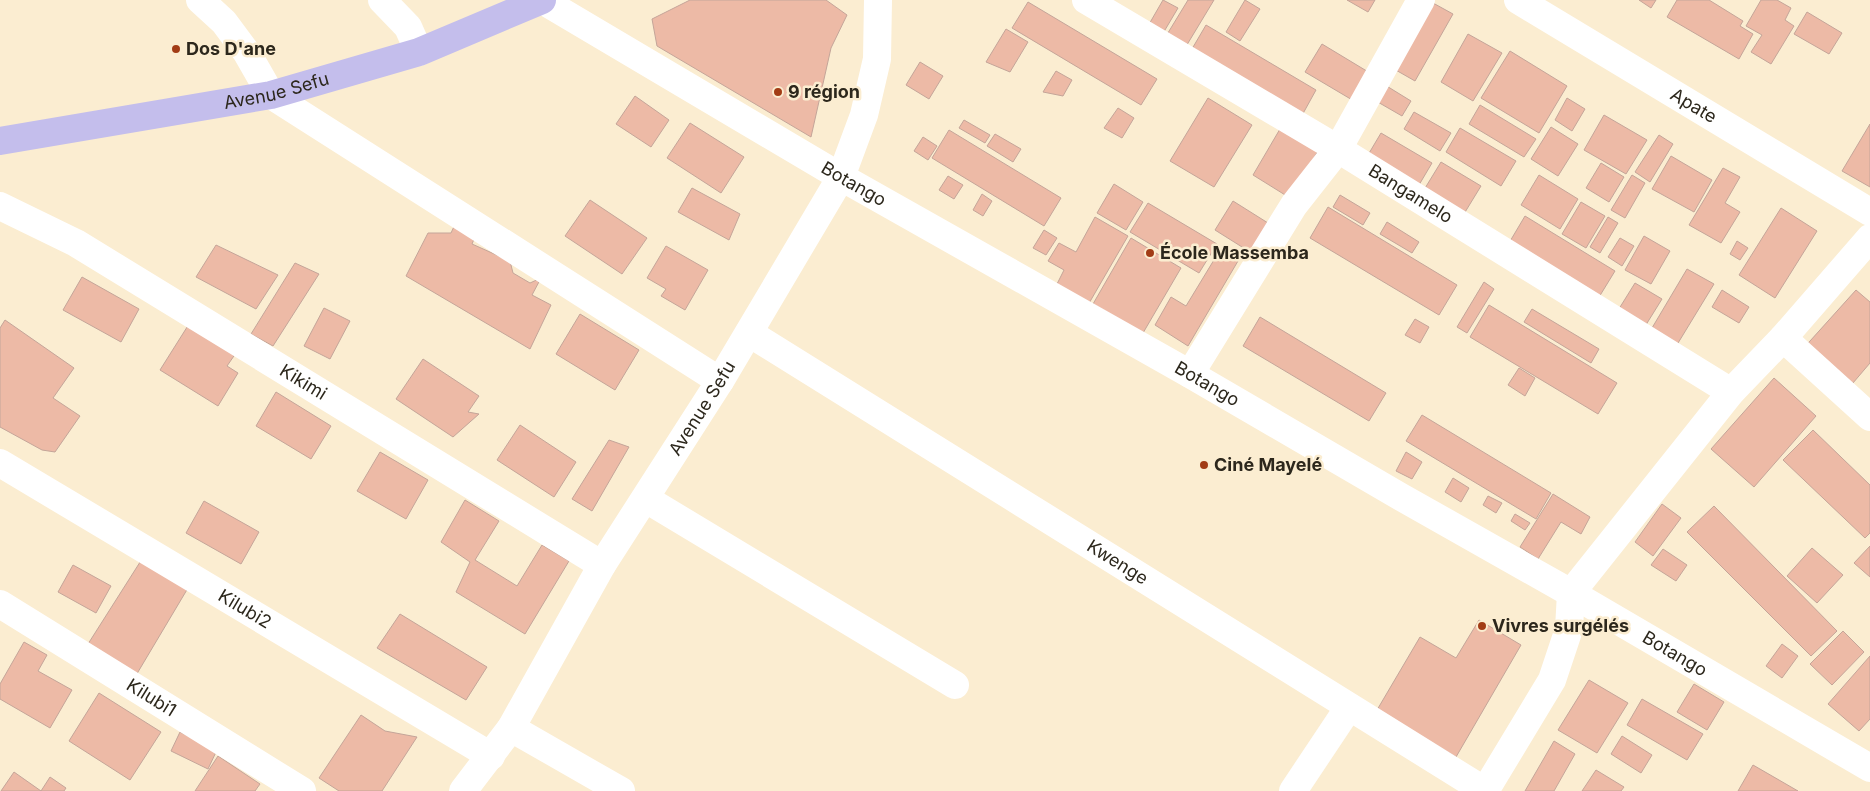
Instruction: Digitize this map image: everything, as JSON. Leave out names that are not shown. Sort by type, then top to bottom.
[{"type":"main road","name":"Avenue Sefu","points":[[0,141],[271,96],[419,52],[542,0]]},
{"type":"street","points":[[200,0],[224,22],[247,53],[271,96],[720,382]]},
{"type":"street","points":[[382,0],[408,28],[419,52]]},
{"type":"street","name":"Botango","points":[[542,0],[841,177],[1572,593],[1870,768]]},
{"type":"street","points":[[858,0],[878,8]]},
{"type":"street","name":"Bangamelo","points":[[1086,0],[1338,149],[1731,392]]},
{"type":"street","points":[[1190,374],[1294,205],[1338,149],[1421,0]]},
{"type":"street","name":"Apate","points":[[1518,0],[1870,212]]},
{"type":"street","name":"Avenue Sefu","points":[[463,791],[511,728],[602,565],[720,382],[841,177],[864,115],[877,60],[878,8]]},
{"type":"street","name":"Kikimi","points":[[0,206],[76,243],[602,565]]},
{"type":"street","points":[[1485,791],[1552,680],[1569,629],[1572,593],[1731,392],[1783,338],[1870,238]]},
{"type":"street","name":"Kwenge","points":[[749,333],[1485,791]]},
{"type":"street","points":[[1783,338],[1870,417]]},
{"type":"street","name":"Kilubi2","points":[[0,463],[490,756]]},
{"type":"street","points":[[646,499],[955,685]]},
{"type":"street","name":"Kilubi1","points":[[0,604],[302,791]]},
{"type":"street","points":[[1293,791],[1349,707]]},
{"type":"street","points":[[511,728],[621,791]]},
{"type":"building","name":"9 région","points":[[690,0],[826,0],[847,15],[831,48],[811,137],[657,46],[652,19]]},
{"type":"building","points":[[1163,0],[1178,8],[1162,35],[1148,26]]},
{"type":"building","points":[[1188,0],[1214,0],[1182,53],[1163,41]]},
{"type":"building","points":[[1245,0],[1260,9],[1240,41],[1226,32]]},
{"type":"building","points":[[1347,0],[1375,0],[1368,12]]},
{"type":"building","points":[[1639,0],[1656,0],[1651,8]]},
{"type":"building","points":[[1677,0],[1709,0],[1743,21],[1740,26],[1753,34],[1739,59],[1667,17]]},
{"type":"building","points":[[1761,0],[1777,0],[1791,8],[1785,20],[1794,26],[1771,64],[1751,52],[1762,35],[1746,26]]},
{"type":"building","points":[[1028,2],[1157,79],[1141,105],[1012,28]]},
{"type":"building","points":[[1433,3],[1453,14],[1415,81],[1394,69]]},
{"type":"building","points":[[1807,12],[1842,33],[1829,54],[1794,34]]},
{"type":"building","points":[[1206,25],[1316,90],[1300,119],[1189,54]]},
{"type":"building","points":[[1006,29],[1028,42],[1010,72],[986,62]]},
{"type":"building","points":[[1468,34],[1502,53],[1473,101],[1441,82]]},
{"type":"building","points":[[1322,44],[1370,73],[1354,101],[1305,72]]},
{"type":"building","points":[[1510,51],[1567,86],[1539,133],[1481,98]]},
{"type":"building","points":[[920,62],[943,76],[929,99],[906,85]]},
{"type":"building","points":[[1056,71],[1072,80],[1063,96],[1043,92]]},
{"type":"building","points":[[1385,85],[1411,101],[1402,116],[1376,101]]},
{"type":"building","points":[[635,96],[669,120],[651,147],[616,124]]},
{"type":"building","points":[[1208,98],[1252,125],[1214,187],[1170,161]]},
{"type":"building","points":[[1567,98],[1585,109],[1572,131],[1555,120]]},
{"type":"building","points":[[1480,105],[1536,139],[1524,157],[1469,124]]},
{"type":"building","points":[[1118,108],[1134,118],[1122,138],[1104,128]]},
{"type":"building","points":[[1414,112],[1451,133],[1440,151],[1404,129]]},
{"type":"building","points":[[1604,115],[1647,140],[1626,174],[1584,150]]},
{"type":"building","points":[[964,120],[990,135],[985,143],[959,128]]},
{"type":"building","points":[[690,123],[744,157],[721,193],[667,158]]},
{"type":"building","points":[[1870,124],[1870,187],[1842,171]]},
{"type":"building","points":[[1551,127],[1578,144],[1558,176],[1531,159]]},
{"type":"building","points":[[1460,128],[1516,161],[1501,186],[1446,152]]},
{"type":"building","points":[[1280,129],[1318,151],[1290,198],[1253,175]]},
{"type":"building","points":[[949,130],[1061,198],[1044,226],[932,158]]},
{"type":"building","points":[[1381,133],[1432,163],[1416,190],[1365,160]]},
{"type":"building","points":[[995,134],[1021,149],[1013,162],[987,146]]},
{"type":"building","points":[[1659,135],[1673,144],[1650,182],[1635,172]]},
{"type":"building","points":[[923,137],[937,146],[928,160],[914,151]]},
{"type":"building","points":[[1671,156],[1712,180],[1694,212],[1652,189]]},
{"type":"building","points":[[1441,162],[1481,186],[1459,222],[1419,198]]},
{"type":"building","points":[[1601,163],[1624,177],[1609,202],[1586,188]]},
{"type":"building","points":[[1723,168],[1740,177],[1725,203],[1740,212],[1721,243],[1689,225]]},
{"type":"building","points":[[1539,175],[1578,199],[1560,229],[1521,205]]},
{"type":"building","points":[[1632,175],[1645,183],[1625,218],[1611,210]]},
{"type":"building","points":[[948,176],[963,185],[954,199],[939,190]]},
{"type":"building","points":[[1114,184],[1143,202],[1126,230],[1097,213]]},
{"type":"building","points":[[692,188],[740,214],[729,240],[678,212]]},
{"type":"building","points":[[982,194],[992,201],[983,216],[973,210]]},
{"type":"building","points":[[1340,195],[1370,213],[1363,225],[1333,207]]},
{"type":"building","points":[[590,200],[647,238],[622,274],[565,236]]},
{"type":"building","points":[[1233,201],[1268,223],[1250,252],[1215,230]]},
{"type":"building","points":[[1581,202],[1605,216],[1586,248],[1562,234]]},
{"type":"building","points":[[1148,203],[1217,244],[1199,273],[1130,232]]},
{"type":"building","points":[[1328,207],[1457,285],[1439,315],[1310,238]]},
{"type":"building","points":[[1781,208],[1817,231],[1775,298],[1739,275]]},
{"type":"building","points":[[1525,216],[1615,271],[1596,302],[1506,248]]},
{"type":"building","points":[[1095,217],[1128,236],[1088,305],[1056,286],[1064,270],[1048,261],[1059,243],[1076,252]]},
{"type":"building","points":[[1608,217],[1618,223],[1600,253],[1590,247]]},
{"type":"building","points":[[456,222],[477,232],[472,244],[510,261],[513,273],[530,283],[541,278],[532,295],[551,305],[530,349],[406,276],[428,233],[451,233]]},
{"type":"building","points":[[1387,222],[1419,242],[1412,253],[1380,234]]},
{"type":"building","points":[[1044,230],[1057,238],[1046,255],[1033,248]]},
{"type":"building","points":[[1644,236],[1670,251],[1651,284],[1625,270]]},
{"type":"building","points":[[1131,238],[1181,268],[1143,333],[1093,304]]},
{"type":"building","points":[[1620,238],[1634,246],[1622,266],[1608,257]]},
{"type":"building","points":[[1737,241],[1748,248],[1740,260],[1730,254]]},
{"type":"building","points":[[216,245],[278,275],[256,309],[196,277]]},
{"type":"building","points":[[666,246],[708,270],[685,310],[661,296],[666,289],[647,278]]},
{"type":"building","points":[[1220,250],[1238,261],[1188,346],[1155,325],[1171,297],[1186,306]]},
{"type":"building","points":[[295,263],[319,274],[273,346],[251,334]]},
{"type":"building","points":[[1687,269],[1714,284],[1675,348],[1649,333]]},
{"type":"building","points":[[82,277],[139,309],[121,342],[63,310]]},
{"type":"building","points":[[1484,282],[1494,289],[1467,333],[1457,327]]},
{"type":"building","points":[[1635,283],[1662,299],[1644,328],[1617,312]]},
{"type":"building","points":[[1722,290],[1749,307],[1739,323],[1712,307]]},
{"type":"building","points":[[1856,290],[1870,302],[1870,363],[1847,390],[1801,351]]},
{"type":"building","points":[[1489,305],[1617,383],[1598,414],[1470,337]]},
{"type":"building","points":[[324,308],[350,321],[330,359],[304,346]]},
{"type":"building","points":[[1532,309],[1599,349],[1591,363],[1524,322]]},
{"type":"building","points":[[580,314],[639,350],[615,390],[556,354]]},
{"type":"building","points":[[1260,317],[1386,393],[1369,421],[1243,346]]},
{"type":"building","points":[[1415,319],[1429,327],[1420,343],[1405,335]]},
{"type":"building","points":[[5,320],[74,368],[53,398],[80,416],[55,452],[42,450],[0,427],[0,328]]},
{"type":"building","points":[[189,324],[236,353],[227,366],[238,373],[218,406],[160,370]]},
{"type":"building","points":[[423,359],[479,396],[468,412],[479,414],[453,437],[396,399]]},
{"type":"building","points":[[1519,368],[1535,378],[1525,396],[1508,385]]},
{"type":"building","points":[[1774,378],[1816,416],[1754,487],[1711,449]]},
{"type":"building","points":[[276,392],[331,426],[311,459],[256,426]]},
{"type":"building","points":[[1422,415],[1551,493],[1536,519],[1406,441]]},
{"type":"building","points":[[520,425],[576,462],[554,497],[497,460]]},
{"type":"building","points":[[1813,430],[1870,485],[1870,533],[1865,538],[1783,460]]},
{"type":"building","points":[[609,440],[629,447],[592,511],[572,499]]},
{"type":"building","points":[[380,452],[428,480],[406,519],[357,491]]},
{"type":"building","points":[[1406,452],[1422,462],[1412,479],[1396,471]]},
{"type":"building","points":[[1453,478],[1469,488],[1461,502],[1445,492]]},
{"type":"building","points":[[1553,494],[1590,517],[1581,534],[1561,522],[1538,559],[1520,547]]},
{"type":"building","points":[[1488,496],[1502,503],[1496,513],[1483,505]]},
{"type":"building","points":[[465,500],[499,521],[475,560],[517,586],[542,545],[569,561],[525,634],[456,592],[470,562],[441,542]]},
{"type":"building","points":[[204,501],[259,532],[241,564],[186,533]]},
{"type":"building","points":[[1662,504],[1681,518],[1653,556],[1635,542]]},
{"type":"building","points":[[1714,506],[1837,631],[1811,656],[1687,532]]},
{"type":"building","points":[[1515,514],[1530,523],[1525,530],[1511,521]]},
{"type":"building","points":[[1870,546],[1870,577],[1854,563]]},
{"type":"building","points":[[1812,548],[1843,575],[1817,603],[1787,576]]},
{"type":"building","points":[[1663,549],[1687,565],[1676,581],[1651,565]]},
{"type":"building","points":[[142,559],[188,588],[135,677],[88,644]]},
{"type":"building","points":[[73,565],[111,586],[96,613],[58,592]]},
{"type":"building","points":[[400,614],[487,667],[466,700],[377,648]]},
{"type":"building","points":[[1479,620],[1521,645],[1456,757],[1377,710],[1420,637],[1456,658]]},
{"type":"building","points":[[1843,631],[1864,652],[1832,685],[1810,664]]},
{"type":"building","points":[[24,642],[47,655],[38,671],[72,690],[50,728],[0,699],[0,684]]},
{"type":"building","points":[[1782,644],[1798,656],[1782,678],[1766,666]]},
{"type":"building","points":[[1870,656],[1870,719],[1859,731],[1828,704]]},
{"type":"building","points":[[1589,680],[1628,703],[1597,753],[1558,730]]},
{"type":"building","points":[[1694,684],[1724,702],[1707,730],[1677,712]]},
{"type":"building","points":[[99,693],[161,732],[130,780],[69,741]]},
{"type":"building","points":[[1642,699],[1703,734],[1687,760],[1627,725]]},
{"type":"building","points":[[361,715],[385,731],[417,737],[382,791],[339,791],[319,778]]},
{"type":"building","points":[[180,732],[217,750],[208,769],[171,751]]},
{"type":"building","points":[[1622,736],[1652,755],[1641,773],[1611,754]]},
{"type":"building","points":[[1554,741],[1575,754],[1554,791],[1525,791]]},
{"type":"building","points":[[218,756],[260,784],[255,791],[195,791]]},
{"type":"building","points":[[1753,765],[1798,791],[1738,791]]},
{"type":"building","points":[[1596,770],[1624,787],[1621,791],[1582,791]]},
{"type":"building","points":[[14,772],[41,791],[1,791]]},
{"type":"building","points":[[50,777],[66,788],[64,791],[41,791]]},
{"type":"place","name":"Dos D'ane","points":[[176,49]]},
{"type":"place","name":"9 région","points":[[778,92]]},
{"type":"place","name":"École Massemba","points":[[1150,253]]},
{"type":"place","name":"Ciné Mayelé","points":[[1204,465]]},
{"type":"place","name":"Vivres surgélés","points":[[1482,626]]}]
